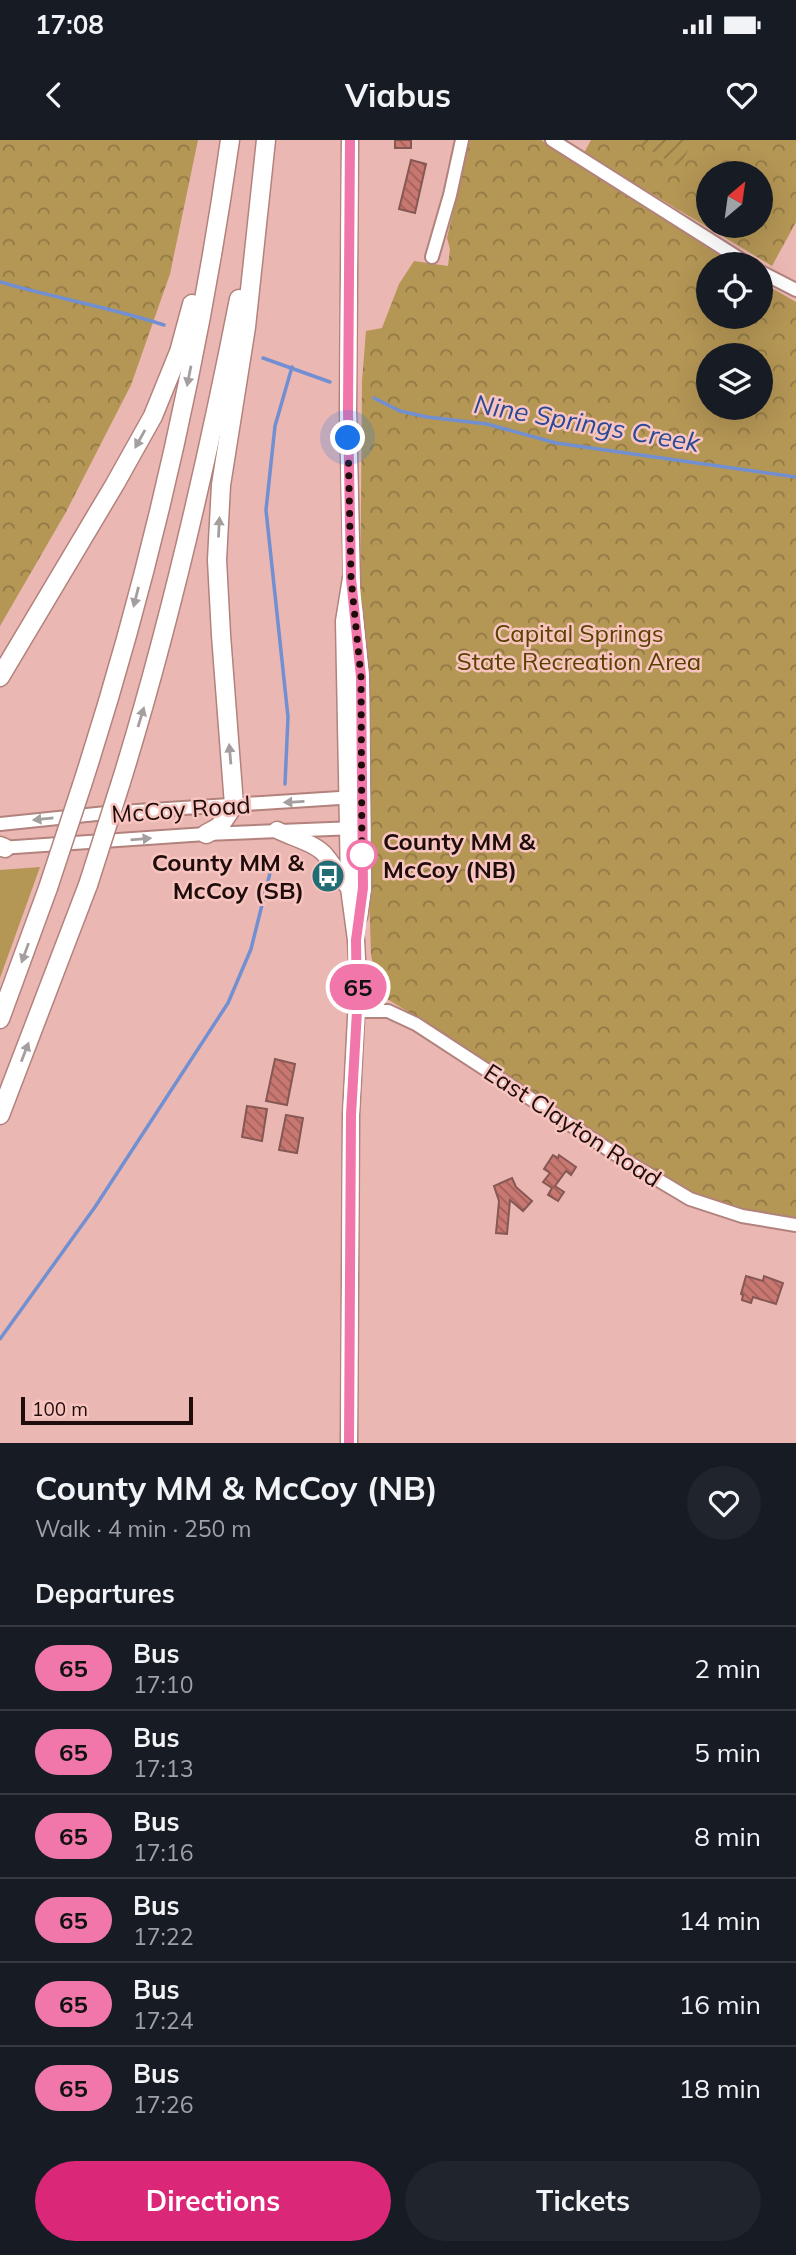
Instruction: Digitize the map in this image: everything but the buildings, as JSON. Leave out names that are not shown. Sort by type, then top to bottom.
[{"type":"highway","points":[[0,677],[153,416],[179,352],[197,288],[230,140]]},
{"type":"highway","points":[[0,1019],[48,888],[121,656],[190,376],[230,140]]},
{"type":"highway","points":[[0,1115],[88,885],[165,632],[216,412],[248,252],[265,140]]},
{"type":"highway","points":[[206,834],[219,827],[234,805],[220,635],[218,547],[221,485],[246,327],[265,140]]},
{"type":"main road","points":[[349,1443],[351,1115],[357,1011],[356,940],[349,888],[355,797],[344,621],[351,578],[348,410],[350,140]]},
{"type":"main road","points":[[355,828],[363,888],[356,940]]},
{"type":"main road","points":[[277,830],[326,855],[349,888]]},
{"type":"street","points":[[432,257],[462,140]]},
{"type":"street","points":[[552,140],[729,252]]},
{"type":"street","points":[[773,278],[796,290]]},
{"type":"street","name":"McCoy Road","points":[[0,824],[106,813],[355,797]]},
{"type":"street","name":"McCoy Road","points":[[2,848],[206,834],[355,828]]},
{"type":"street","name":"East Clayton Road","points":[[357,1011],[388,1011],[416,1024],[623,1159],[690,1199],[742,1216],[796,1225]]},
{"type":"green space","points":[[0,140],[198,140],[170,274],[131,385],[66,512],[0,626]]},
{"type":"green space","name":"Capital Springs State Recreation Area","points":[[470,140],[541,140],[714,252],[696,252],[696,329],[773,329],[773,289],[796,302],[796,1224],[705,1204],[481,1064],[377,990],[371,954],[360,622],[362,381],[366,331],[382,328],[399,284],[414,261],[448,266],[450,249],[447,238]]},
{"type":"green space","points":[[591,140],[796,140],[796,222],[773,264],[773,252],[749,252],[725,238],[774,238],[774,161],[696,161],[696,220],[584,153]]},
{"type":"green space","points":[[634,140],[695,140],[678,167]]},
{"type":"green space","points":[[40,867],[0,978],[0,870]]},
{"type":"waterway","name":"Nine Springs Creek","points":[[0,282],[164,325]]},
{"type":"waterway","points":[[263,358],[330,382]]},
{"type":"waterway","points":[[285,784],[288,717],[266,510],[275,426],[292,367]]},
{"type":"waterway","name":"Nine Springs Creek","points":[[374,398],[400,411],[487,424],[556,443],[796,477]]},
{"type":"waterway","points":[[0,1339],[95,1207],[228,1003],[251,949],[272,865]]},
{"type":"bus line","name":"65","points":[[349,1443],[351,1115],[358,979],[356,940],[363,888],[361,677],[351,578],[348,410],[350,140]]},
{"type":"place","name":"County MM & McCoy (NB)","points":[[362,855]]},
{"type":"place","name":"County MM & McCoy (SB)","points":[[328,876]]},
{"type":"route","points":[[348,438],[351,578],[361,677],[362,863],[362,855]]}]
